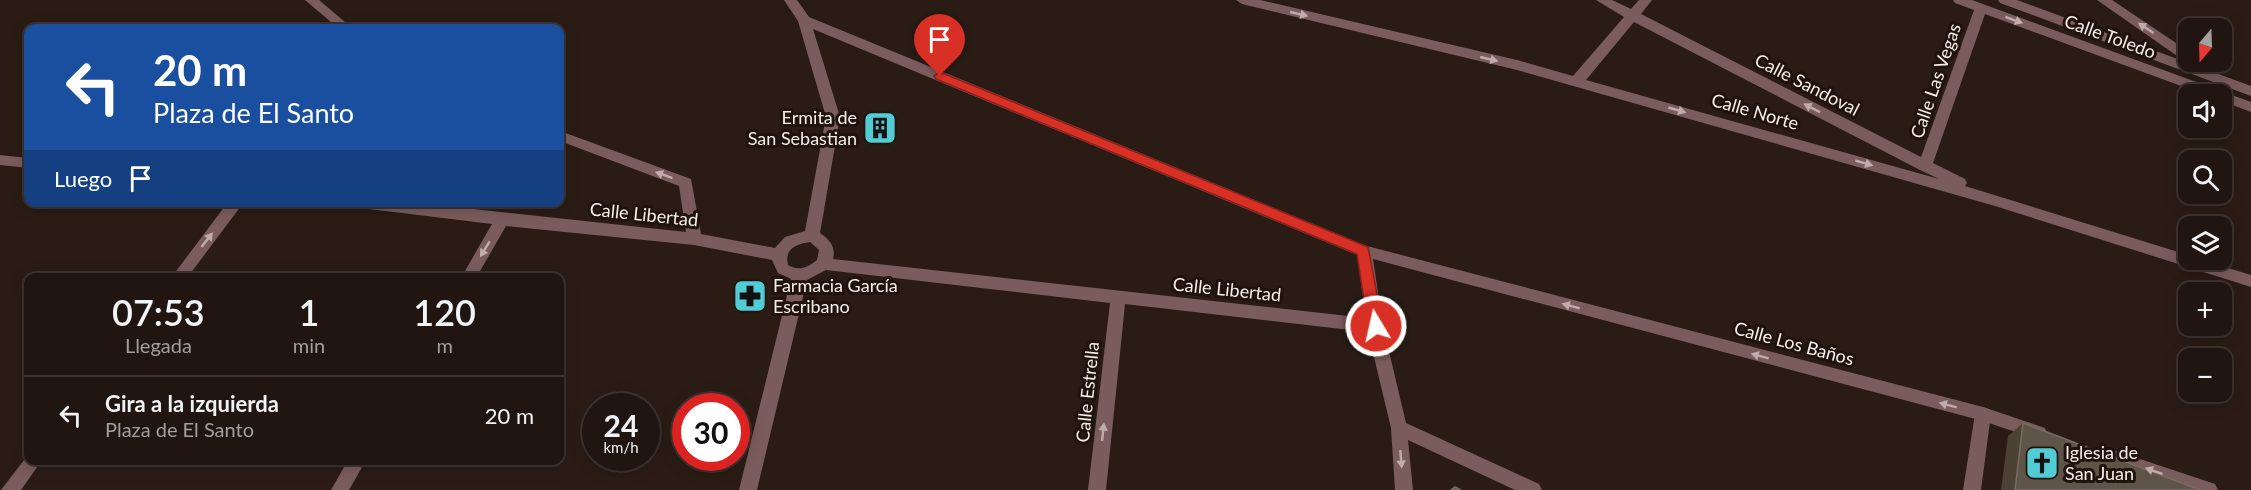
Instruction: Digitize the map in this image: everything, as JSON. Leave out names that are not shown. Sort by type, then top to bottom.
[{"type":"street","points":[[310,0],[341,24]]},
{"type":"street","points":[[790,0],[804,20],[833,117],[813,237]]},
{"type":"street","name":"Calle Norte","points":[[1242,0],[1517,65],[1995,200],[2251,281]]},
{"type":"street","name":"Calle Sandoval","points":[[1602,0],[1995,200]]},
{"type":"street","points":[[1576,82],[1646,0]]},
{"type":"street","name":"Calle Toledo","points":[[1959,0],[2189,84]]},
{"type":"street","name":"Calle Toledo","points":[[2004,0],[2251,91]]},
{"type":"street","points":[[2103,0],[2178,50]]},
{"type":"street","name":"Calle Las Vegas","points":[[1925,166],[1981,8]]},
{"type":"street","name":"Calle Los Baños","points":[[804,20],[1364,251],[1983,414],[2051,437]]},
{"type":"street","points":[[2212,72],[2223,79]]},
{"type":"street","points":[[2232,100],[2251,107]]},
{"type":"street","points":[[564,137],[686,183],[694,239]]},
{"type":"street","points":[[0,160],[24,163]]},
{"type":"street","points":[[182,273],[233,207]]},
{"type":"street","name":"Calle Libertad","points":[[400,207],[502,220],[694,239],[779,255]]},
{"type":"street","points":[[471,273],[502,220]]},
{"type":"street","points":[[802,237],[813,237],[821,240],[827,248],[827,256],[823,264],[810,273],[800,275],[783,269],[779,263],[779,255],[785,245],[802,237]]},
{"type":"street","points":[[1364,251],[1376,326],[1399,428],[1404,490]]},
{"type":"street","name":"Calle Libertad","points":[[823,264],[1376,326]]},
{"type":"street","points":[[748,490],[800,275]]},
{"type":"street","name":"Calle Estrella","points":[[1097,490],[1118,298]]},
{"type":"street","points":[[1972,490],[1983,414]]},
{"type":"street","points":[[1399,428],[1533,490]]},
{"type":"street","points":[[2096,452],[2209,490]]},
{"type":"street","points":[[10,490],[30,465]]},
{"type":"street","points":[[340,490],[355,465]]},
{"type":"building","points":[[2023,423],[2200,490],[2015,490]]},
{"type":"place","name":"Ermita de San Sebastian","points":[[880,128]]},
{"type":"place","name":"Farmacia García Escribano","points":[[750,296]]},
{"type":"place","name":"Iglesia de San Juan","points":[[2042,463]]},
{"type":"route","points":[[940,76],[1364,251],[1376,326]]}]
